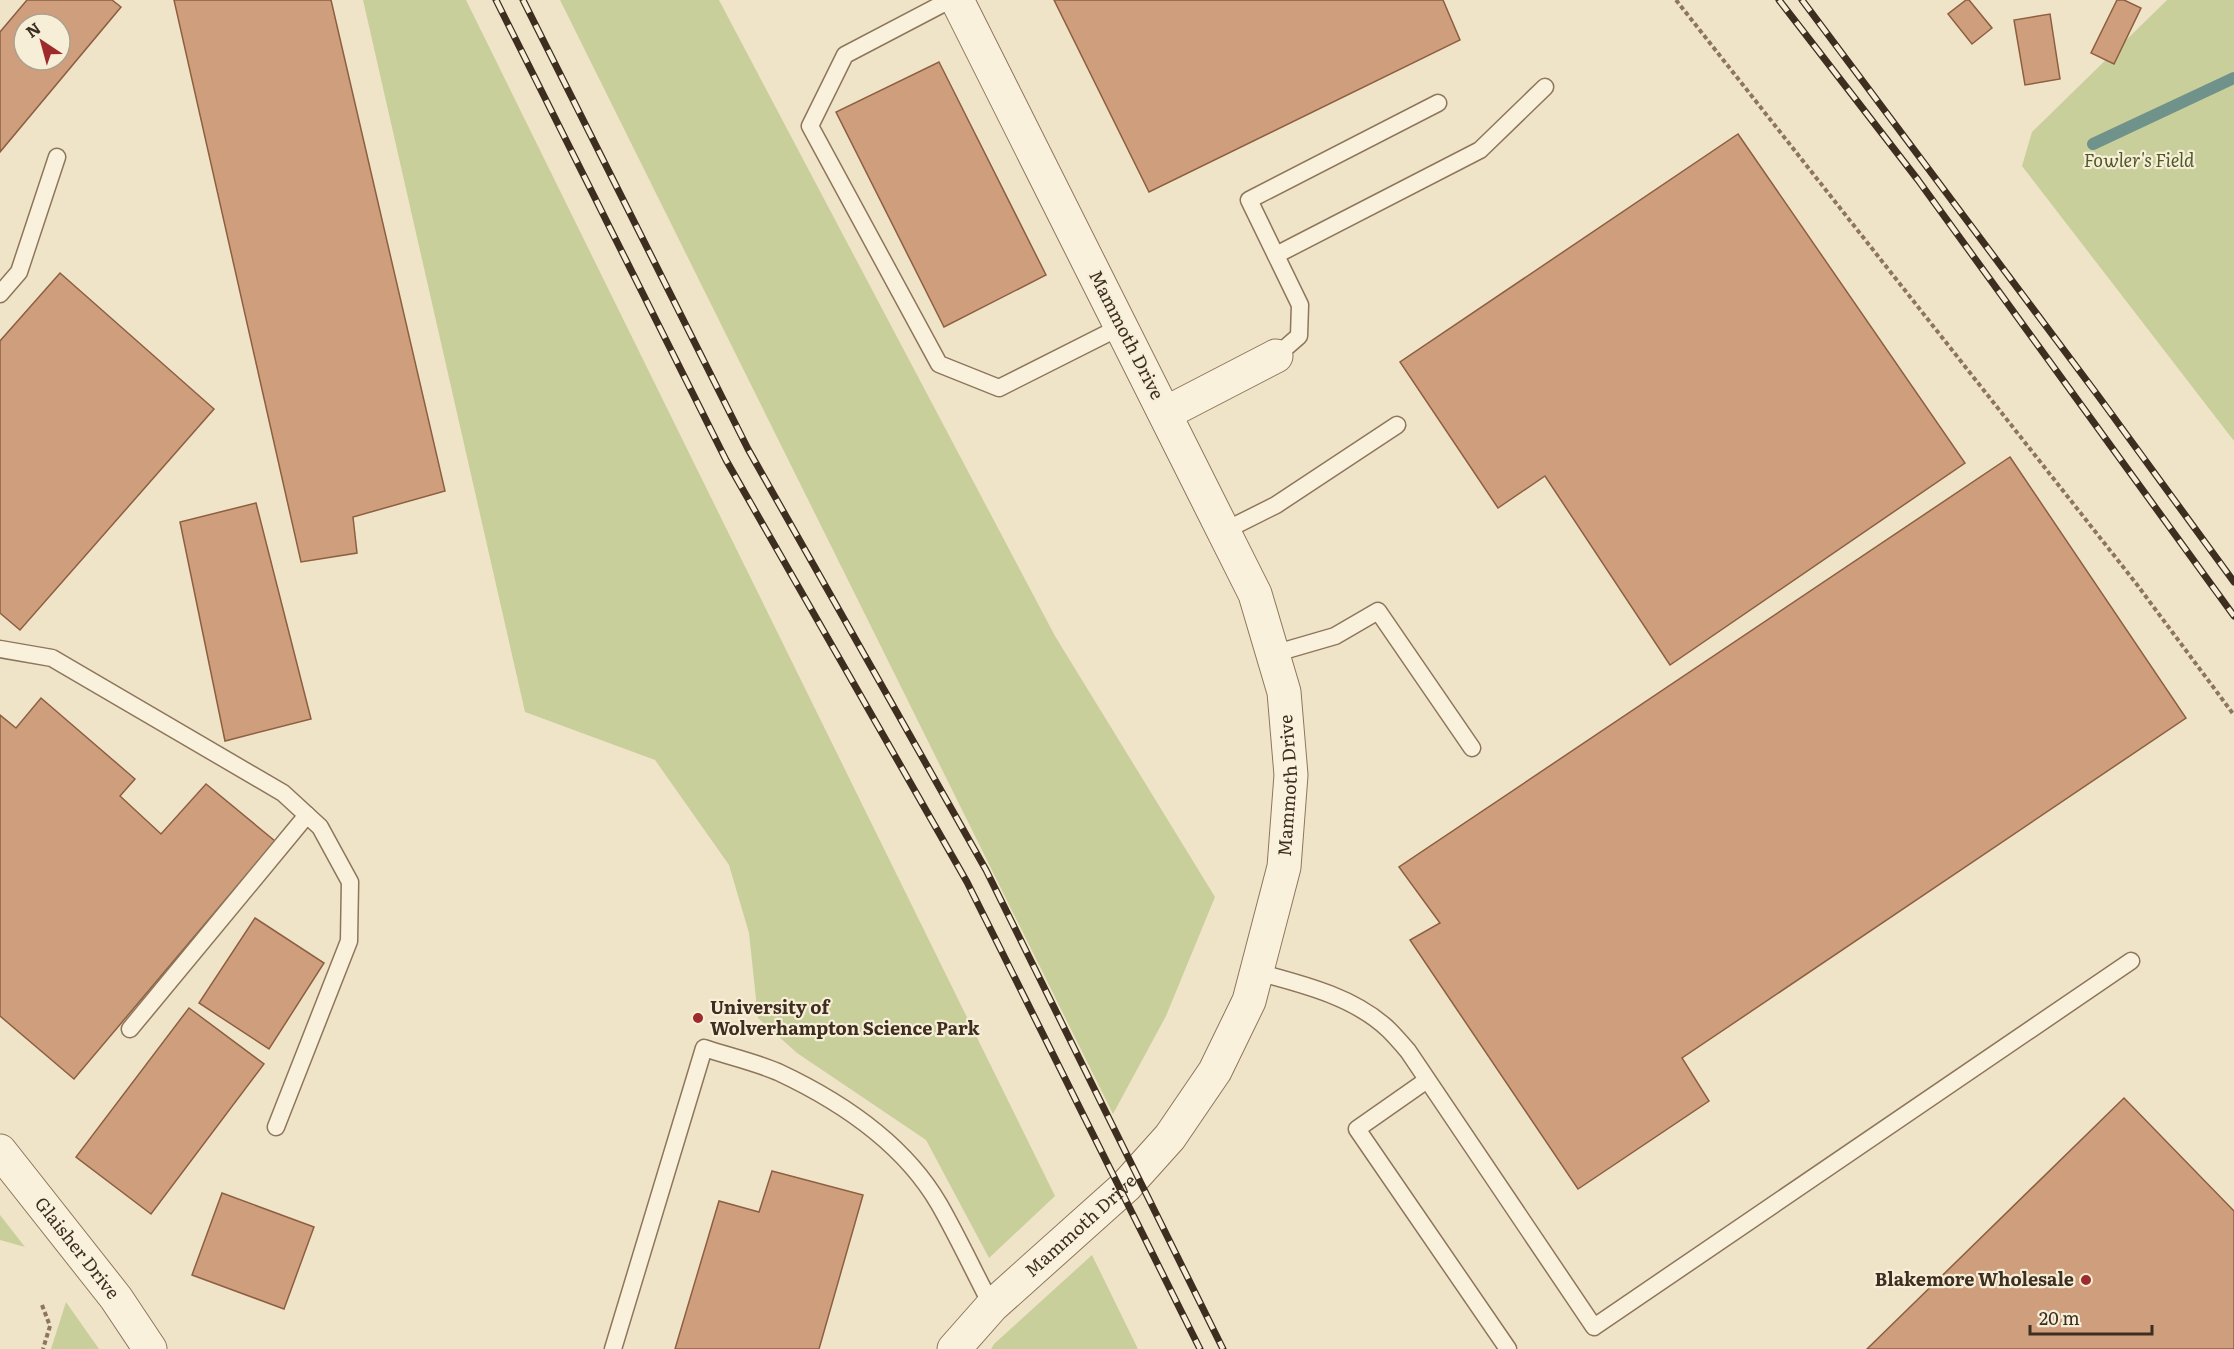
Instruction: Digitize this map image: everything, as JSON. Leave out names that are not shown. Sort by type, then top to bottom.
[{"type":"street","name":"Mammoth Drive","points":[[954,1349],[992,1306],[1126,1186],[1170,1137],[1215,1071],[1249,1001],[1284,867],[1291,775],[1284,692],[1256,594],[957,0]]},
{"type":"street","points":[[1166,413],[1276,356]]},
{"type":"street","name":"Glaisher Drive","points":[[0,1151],[116,1299],[150,1349]]},
{"type":"lane","points":[[950,0],[845,55],[810,126],[939,364],[999,388],[1122,326]]},
{"type":"lane","points":[[1276,255],[1479,150],[1545,87]]},
{"type":"lane","points":[[1276,356],[1299,336],[1300,305],[1249,200],[1438,103]]},
{"type":"lane","points":[[0,294],[19,272],[57,157]]},
{"type":"lane","points":[[1224,531],[1276,505],[1397,425]]},
{"type":"lane","points":[[1273,654],[1335,636],[1378,611],[1472,748]]},
{"type":"lane","points":[[0,649],[52,658],[283,793],[321,827],[350,882],[349,941],[276,1127]]},
{"type":"lane","points":[[130,1029],[307,815]]},
{"type":"lane","points":[[1257,972],[1302,984],[1340,999],[1365,1012],[1388,1029],[1408,1051],[1594,1327],[2131,961]]},
{"type":"lane","points":[[613,1349],[704,1048],[777,1072],[829,1100],[877,1133],[913,1169],[938,1203],[992,1306]]},
{"type":"lane","points":[[1427,1080],[1357,1129],[1508,1349]]},
{"type":"path","points":[[1676,0],[2135,582],[2234,714]]},
{"type":"path","points":[[42,1305],[50,1326],[43,1349]]},
{"type":"green space","points":[[363,0],[466,0],[1055,1196],[989,1258],[926,1140],[797,1053],[758,1018],[749,933],[729,865],[655,760],[525,712]]},
{"type":"green space","points":[[560,0],[719,0],[1055,636],[1215,897],[1166,1016],[1113,1114]]},
{"type":"green space","name":"Fowler's Field","points":[[2167,0],[2234,0],[2234,441],[2022,166],[2032,132]]},
{"type":"green space","points":[[0,1215],[25,1247],[0,1240]]},
{"type":"green space","points":[[1092,1255],[1138,1349],[991,1349],[994,1344]]},
{"type":"green space","points":[[66,1302],[99,1349],[51,1349]]},
{"type":"building","points":[[27,0],[112,0],[121,7],[72,66],[72,12],[17,12]]},
{"type":"building","points":[[174,0],[331,0],[445,491],[353,517],[357,553],[301,562]]},
{"type":"building","points":[[1054,0],[1443,0],[1460,40],[1149,192]]},
{"type":"building","points":[[1969,0],[1992,28],[1972,44],[1948,14]]},
{"type":"building","points":[[2117,0],[2124,0],[2141,8],[2114,64],[2091,53]]},
{"type":"building","points":[[2050,14],[2060,79],[2025,85],[2014,20]]},
{"type":"building","points":[[12,18],[12,72],[67,72],[0,152],[0,32]]},
{"type":"building","points":[[939,62],[1046,275],[944,327],[836,112]]},
{"type":"building","points":[[1738,134],[1965,463],[1670,665],[1545,476],[1498,508],[1400,362]]},
{"type":"building","points":[[60,273],[214,409],[20,630],[0,613],[0,341]]},
{"type":"building","points":[[2010,457],[2186,718],[1682,1058],[1709,1101],[1578,1189],[1410,940],[1440,923],[1399,867]]},
{"type":"building","points":[[256,503],[311,719],[225,741],[180,522]]},
{"type":"building","points":[[41,698],[135,779],[120,796],[161,834],[206,784],[275,841],[74,1079],[0,1016],[0,715],[16,728]]},
{"type":"building","points":[[255,918],[324,963],[269,1049],[199,1003]]},
{"type":"building","points":[[189,1008],[264,1064],[151,1214],[76,1157]]},
{"type":"building","name":"Blakemore Wholesale","points":[[2124,1098],[2234,1211],[2234,1349],[1867,1349]]},
{"type":"building","points":[[772,1171],[863,1195],[819,1349],[675,1349],[719,1201],[759,1212]]},
{"type":"building","points":[[222,1193],[314,1227],[284,1309],[192,1275]]},
{"type":"waterway","points":[[2093,144],[2234,78]]},
{"type":"railway","points":[[496,0],[726,460],[967,882],[1200,1349]]},
{"type":"railway","points":[[523,0],[748,449],[986,870],[1223,1349]]},
{"type":"railway","points":[[1779,0],[1918,180],[2234,616]]},
{"type":"railway","points":[[1802,0],[2099,397],[2234,582]]},
{"type":"place","name":"University of Wolverhampton Science Park","points":[[698,1018]]},
{"type":"place","name":"Blakemore Wholesale","points":[[2086,1280]]}]
